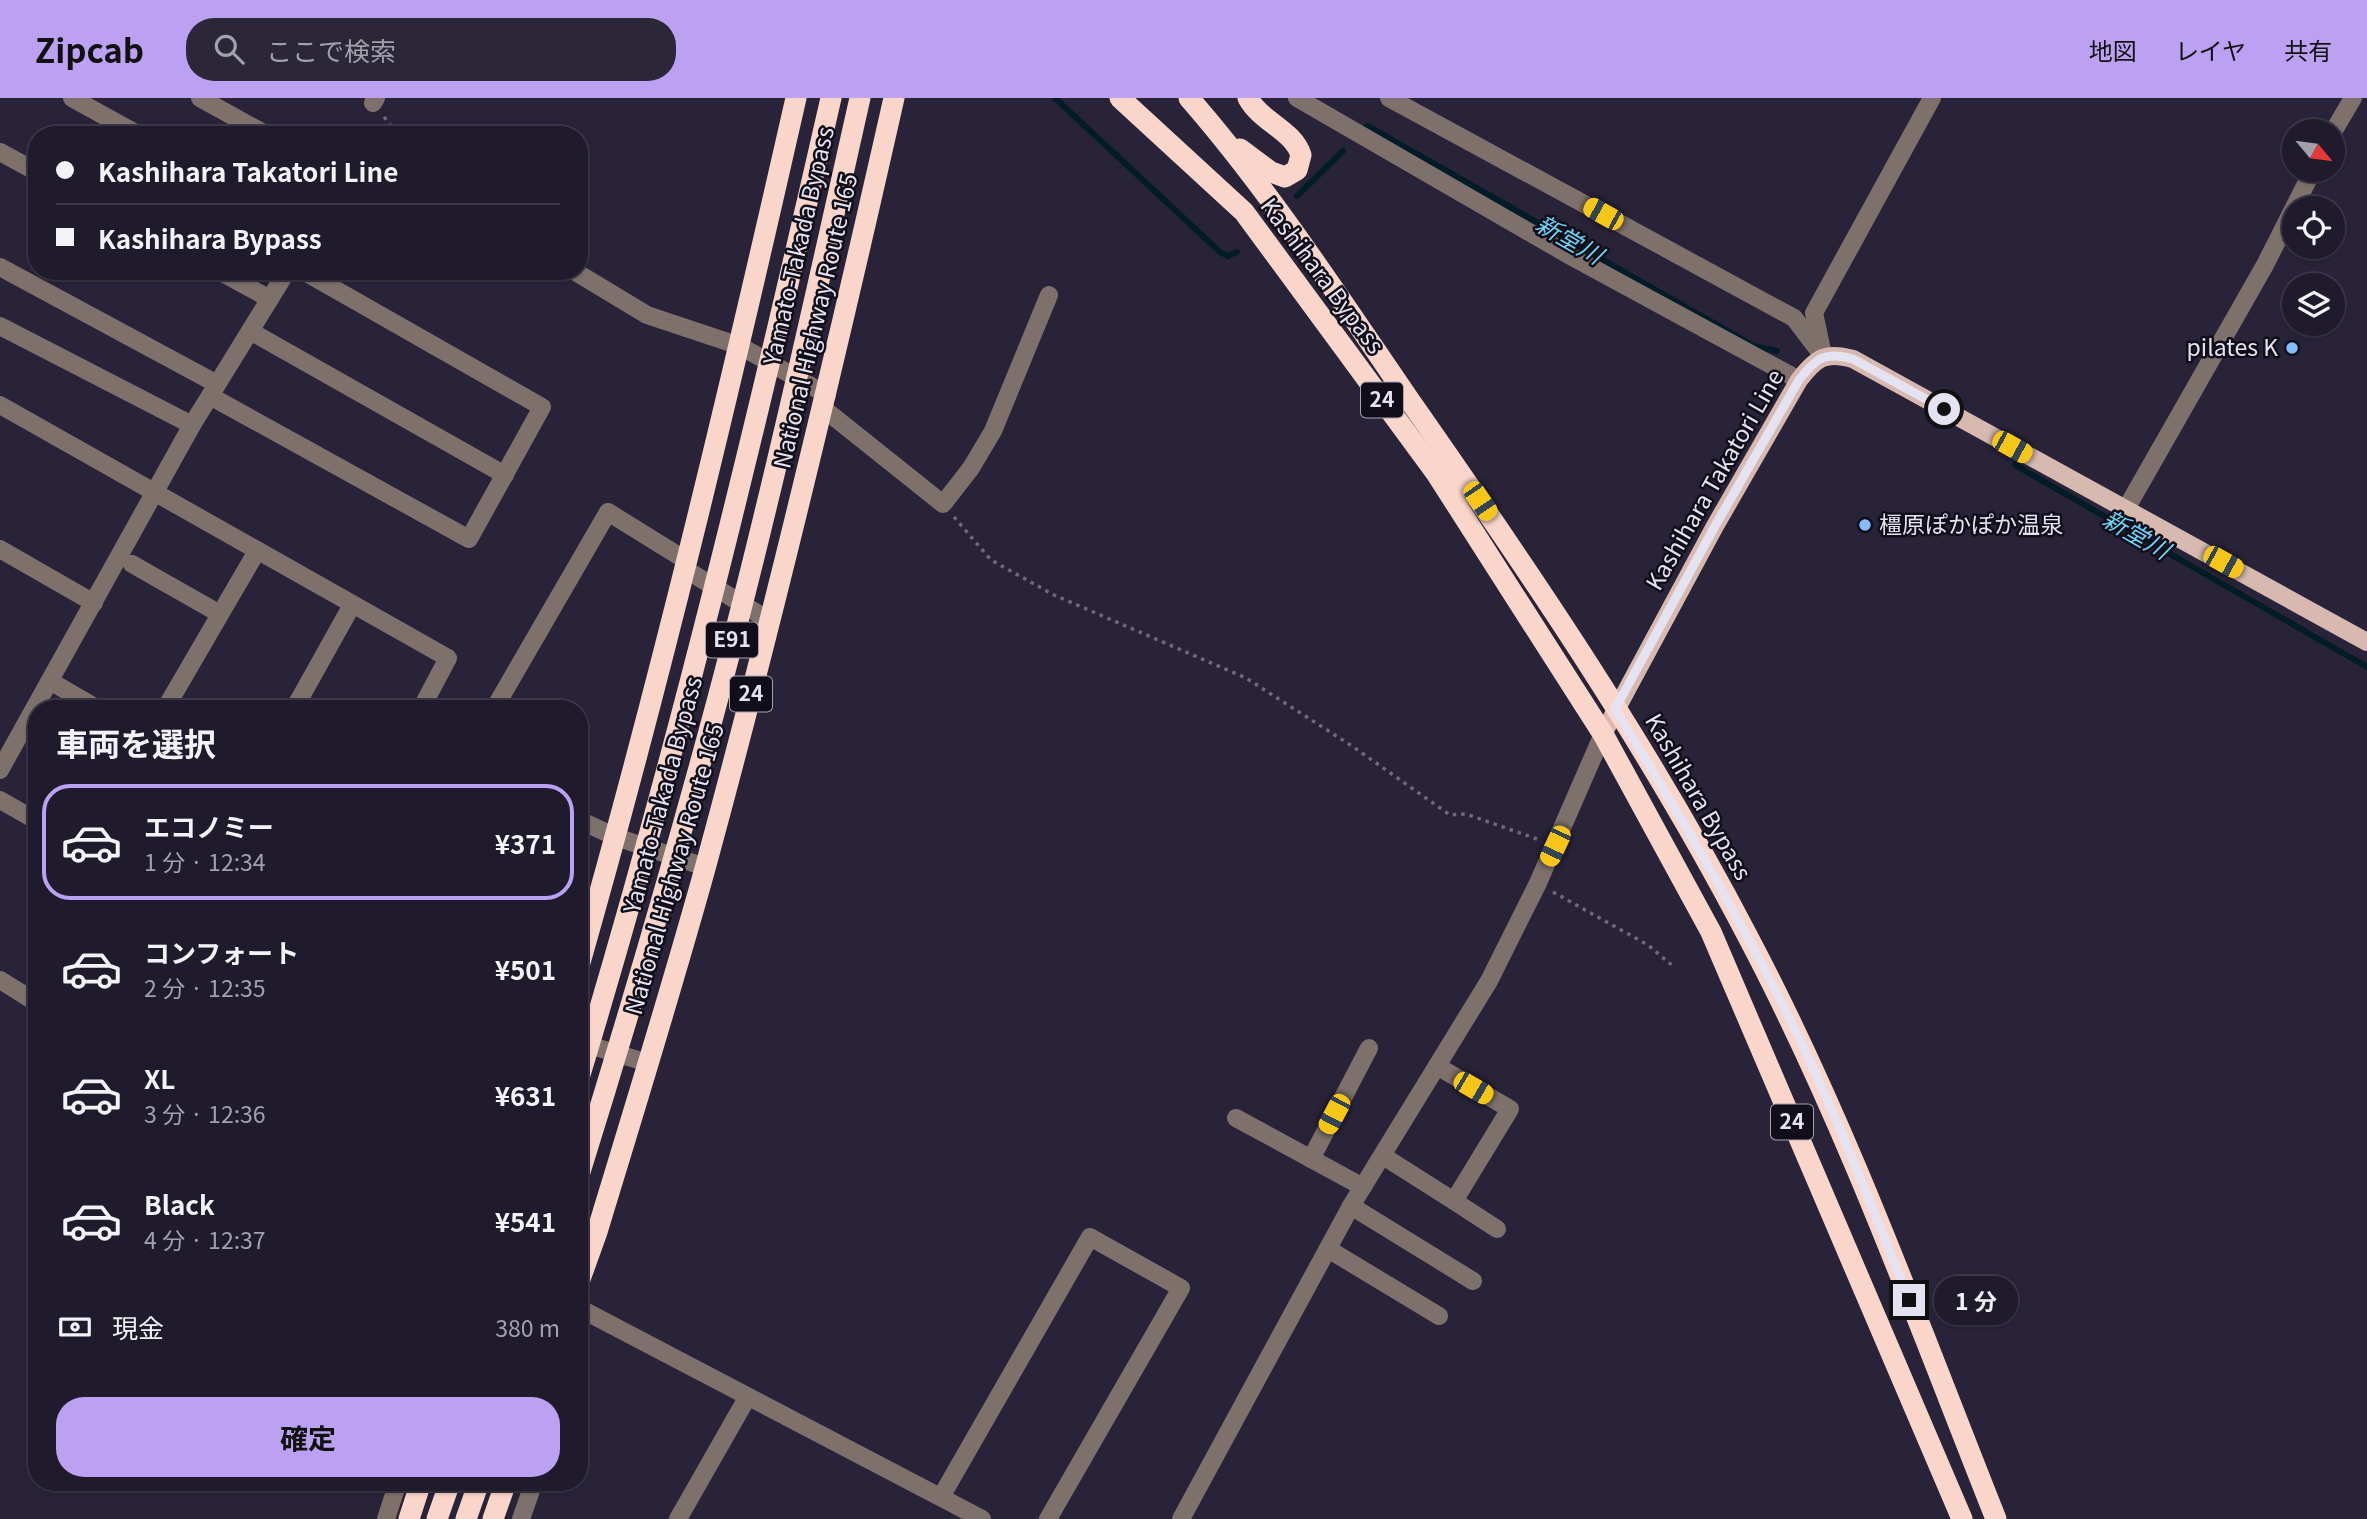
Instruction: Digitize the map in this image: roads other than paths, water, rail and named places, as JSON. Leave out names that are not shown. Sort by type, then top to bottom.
[{"type":"highway","points":[[588,933],[616,837],[686,565],[740,346],[796,98]]},
{"type":"highway","name":"Yamato-Takada Bypass","points":[[588,1047],[683,717],[831,98]]},
{"type":"highway","name":"Yamato-Takada Bypass","points":[[588,1146],[637,986],[711,722],[758,535],[860,98]]},
{"type":"highway","name":"National Highway Route 165","points":[[588,1257],[705,867],[770,621],[825,402],[894,98]]},
{"type":"highway","name":"Kashihara Bypass","points":[[1120,98],[1244,212],[1436,473],[1603,734],[1711,932],[1962,1519]]},
{"type":"highway","name":"Kashihara Bypass","points":[[1189,98],[1221,135],[1313,260],[1464,478],[1573,640],[1689,830],[1747,935],[1804,1048],[1870,1203],[1996,1519]]},
{"type":"highway","points":[[1221,135],[1271,172],[1285,177],[1297,170],[1301,155],[1295,142],[1261,115],[1248,98]]},
{"type":"highway","points":[[409,1519],[418,1491]]},
{"type":"highway","points":[[438,1519],[447,1491]]},
{"type":"highway","points":[[466,1519],[476,1491]]},
{"type":"highway","points":[[493,1519],[503,1491]]},
{"type":"main road","points":[[1823,356],[1839,355],[1853,359],[2367,642]]},
{"type":"main road","name":"Kashihara Takatori Line","points":[[1603,734],[1715,526],[1799,380],[1809,367],[1823,356]]},
{"type":"street","points":[[72,98],[123,126]]},
{"type":"street","points":[[200,98],[251,126]]},
{"type":"street","points":[[1297,98],[1567,254],[1799,380]]},
{"type":"street","points":[[1389,98],[1794,318],[1823,356]]},
{"type":"street","points":[[1823,356],[1814,313],[1933,98]]},
{"type":"street","points":[[2341,119],[2353,98]]},
{"type":"street","points":[[0,152],[28,167]]},
{"type":"street","points":[[2126,509],[2265,265],[2307,182]]},
{"type":"street","points":[[0,267],[469,539],[542,407],[319,280]]},
{"type":"street","points":[[588,279],[647,315],[740,346],[825,402],[943,504],[971,468],[993,431],[1049,295]]},
{"type":"street","points":[[235,280],[270,299]]},
{"type":"street","points":[[39,700],[192,425],[282,280]]},
{"type":"street","points":[[0,326],[192,425]]},
{"type":"street","points":[[250,331],[505,475]]},
{"type":"street","points":[[0,405],[448,658],[426,700]]},
{"type":"street","points":[[499,700],[608,512],[770,621]]},
{"type":"street","points":[[0,549],[94,603]]},
{"type":"street","points":[[170,700],[257,551]]},
{"type":"street","points":[[132,564],[220,614]]},
{"type":"street","points":[[299,700],[352,605]]},
{"type":"street","points":[[50,681],[83,700]]},
{"type":"street","points":[[0,770],[28,720]]},
{"type":"street","points":[[1181,1519],[1351,1206],[1489,981],[1538,883],[1603,734]]},
{"type":"street","points":[[0,800],[28,816]]},
{"type":"street","points":[[588,824],[616,837],[705,867]]},
{"type":"street","points":[[0,980],[28,997]]},
{"type":"street","points":[[588,1045],[648,1063]]},
{"type":"street","points":[[1311,1159],[1369,1048]]},
{"type":"street","points":[[1437,1066],[1510,1109],[1454,1201]]},
{"type":"street","points":[[1236,1118],[1363,1187]]},
{"type":"street","points":[[1383,1156],[1497,1229]]},
{"type":"street","points":[[1351,1206],[1473,1281]]},
{"type":"street","points":[[942,1497],[1090,1237],[1181,1288],[1048,1519]]},
{"type":"street","points":[[1328,1249],[1439,1316]]},
{"type":"street","points":[[588,1313],[982,1519]]},
{"type":"street","points":[[678,1519],[747,1398]]},
{"type":"street","points":[[386,1519],[395,1491]]},
{"type":"street","points":[[521,1519],[531,1491]]},
{"type":"waterway","name":"新堂川","points":[[1055,98],[1220,252],[1228,256],[1237,252]]},
{"type":"waterway","name":"新堂川","points":[[1364,129],[1368,126],[1754,346],[1777,351]]},
{"type":"waterway","name":"新堂川","points":[[1297,196],[1343,151]]},
{"type":"waterway","name":"新堂川","points":[[2015,465],[2367,667]]},
{"type":"place","name":"pilates K","points":[[2292,348]]},
{"type":"place","name":"橿原ぽかぽか温泉","points":[[1865,525]]}]
